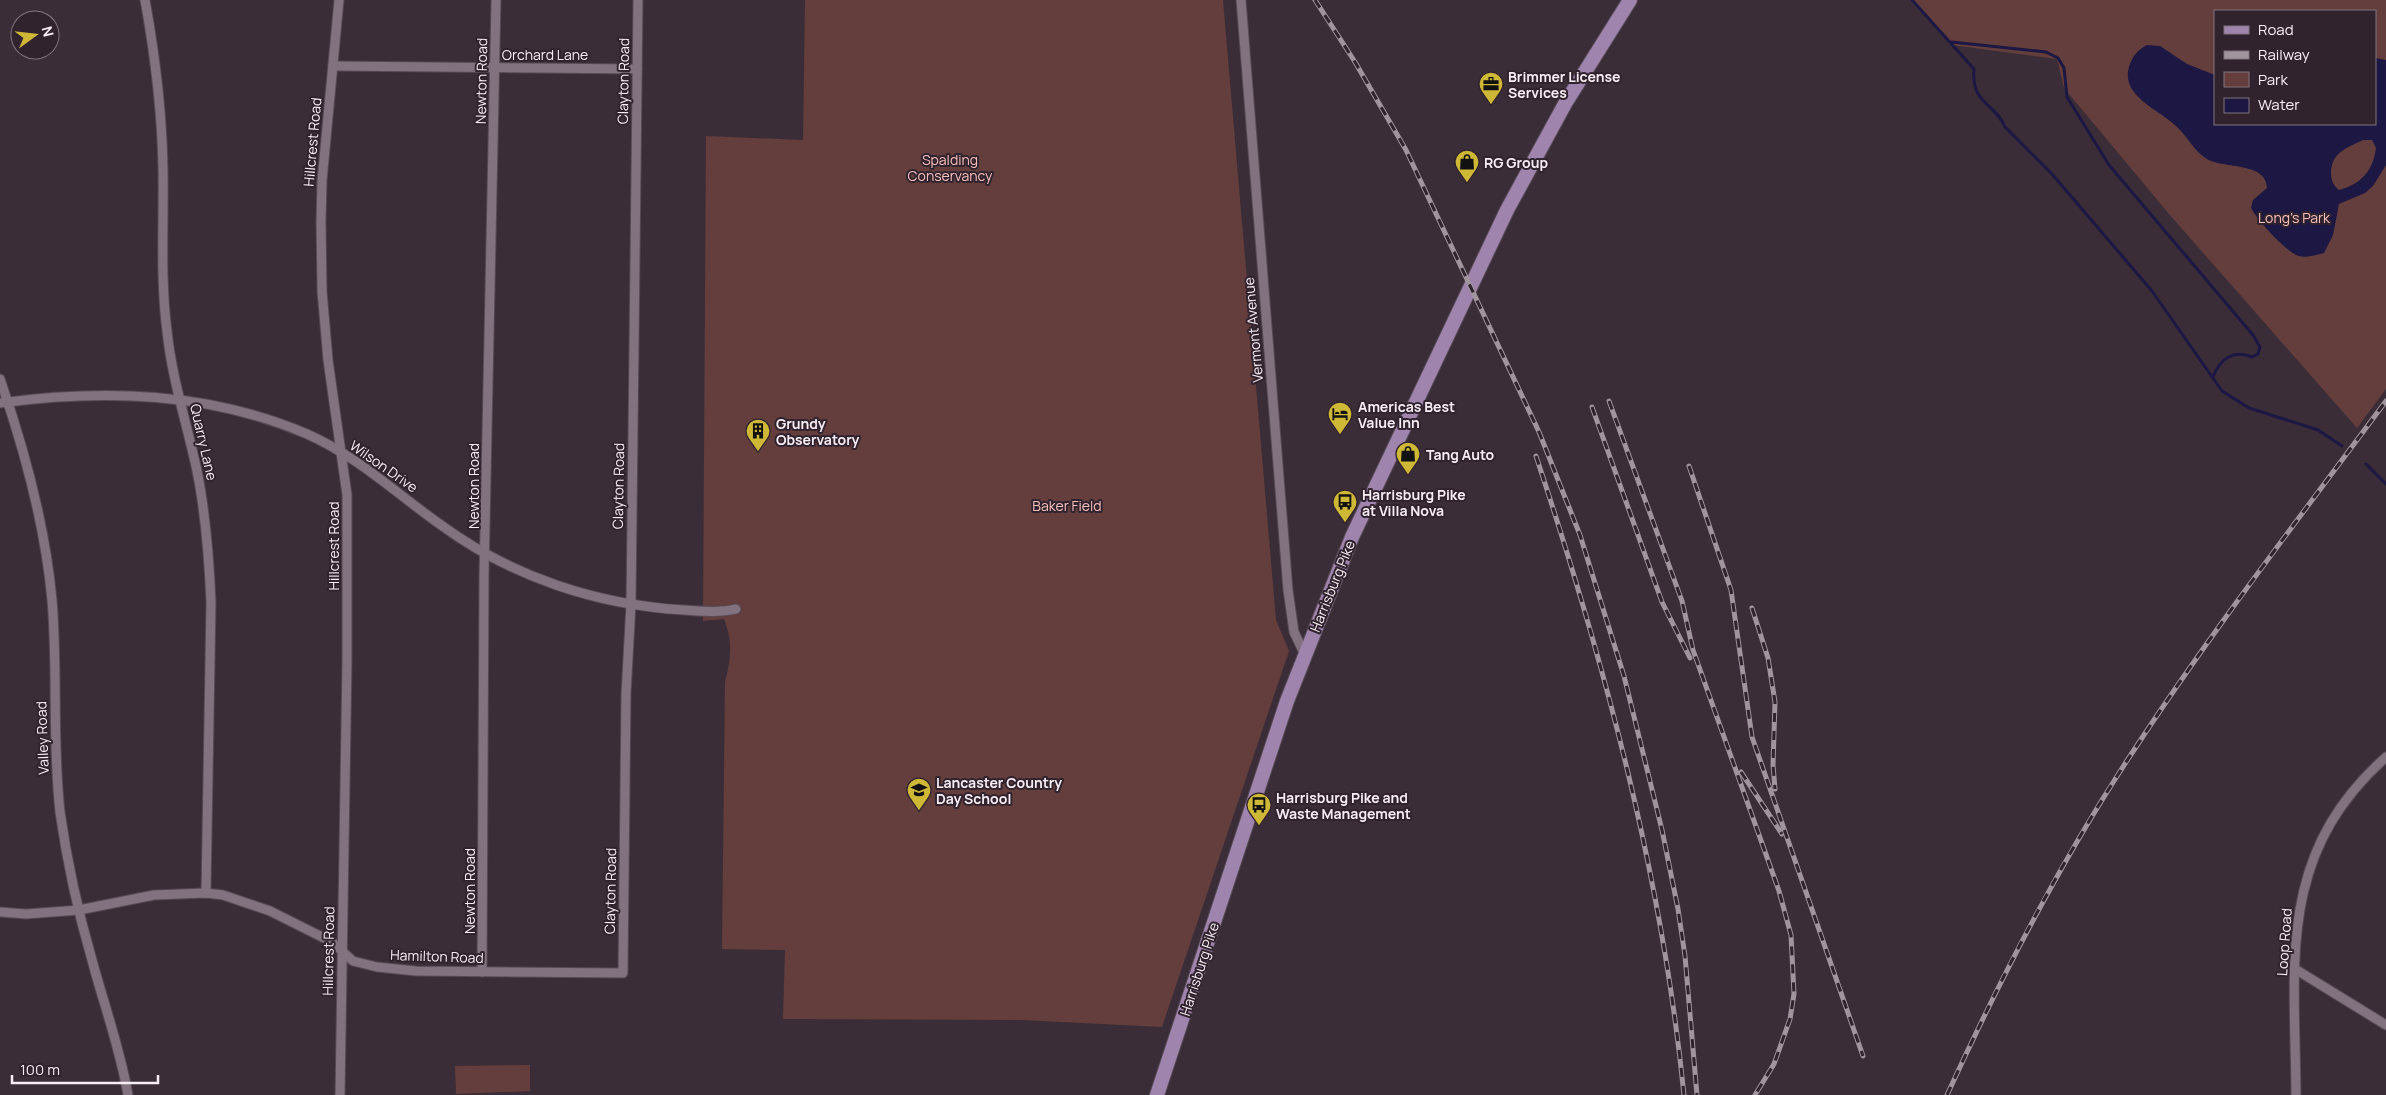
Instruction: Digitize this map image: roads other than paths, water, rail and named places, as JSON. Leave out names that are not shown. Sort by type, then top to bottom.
[{"type":"main road","name":"Harrisburg Pike","points":[[1157,1095],[1207,947],[1252,802],[1305,654],[1382,472],[1507,210],[1566,102],[1630,0]]},
{"type":"street","name":"Quarry Lane","points":[[145,0],[162,135],[163,292],[169,348],[204,506],[209,556],[211,602],[206,893]]},
{"type":"street","name":"Hillcrest Road","points":[[339,0],[322,181],[322,282],[328,360],[343,454],[347,494],[347,660],[340,1095]]},
{"type":"street","name":"Newton Road","points":[[482,972],[484,575],[486,554],[487,402],[496,0]]},
{"type":"street","name":"Clayton Road","points":[[622,973],[626,694],[630,604],[638,0]]},
{"type":"street","name":"Vermont Avenue","points":[[1241,0],[1288,590],[1293,626],[1305,654]]},
{"type":"street","name":"Orchard Lane","points":[[333,66],[637,68]]},
{"type":"street","name":"Valley Road","points":[[0,379],[4,403],[31,478],[46,557],[54,652],[58,783],[61,813],[79,910],[92,961],[112,1025],[128,1095]]},
{"type":"street","name":"Wilson Drive","points":[[4,403],[61,396],[119,395],[180,400],[243,412],[308,435],[343,454],[366,468],[441,526],[486,554],[517,570],[568,590],[630,604],[723,612],[736,609]]},
{"type":"street","name":"Loop Road","points":[[2296,1095],[2296,970],[2298,914],[2303,891],[2317,850],[2343,804],[2386,757]]},
{"type":"street","name":"Hamilton Road","points":[[0,912],[26,914],[79,910],[154,895],[206,893],[223,896],[270,911],[332,942],[353,961],[390,969],[622,973]]},
{"type":"street","points":[[2296,970],[2386,1024]]},
{"type":"water","points":[[2147,45],[2160,46],[2187,64],[2214,75],[2214,125],[2376,125],[2376,58],[2386,60],[2386,165],[2373,186],[2365,193],[2339,204],[2333,235],[2324,253],[2303,257],[2284,247],[2265,227],[2251,208],[2253,200],[2267,188],[2265,180],[2260,174],[2252,170],[2207,159],[2198,152],[2176,126],[2150,107],[2135,93],[2128,75],[2130,64],[2137,53]],"holes":[[[2363,140],[2372,140],[2376,148],[2372,163],[2365,175],[2354,184],[2339,190],[2331,178],[2332,165],[2337,155]]]},
{"type":"waterway","points":[[1912,0],[1974,69],[1974,81],[1980,97],[1996,112],[2005,127],[2052,174],[2152,291],[2222,391],[2249,408],[2318,430],[2342,446]]},
{"type":"waterway","points":[[1952,42],[2046,52],[2058,58],[2064,68],[2067,97],[2109,165],[2253,335],[2260,347],[2258,354],[2252,357],[2239,354],[2228,357],[2219,365],[2213,377]]},
{"type":"waterway","points":[[2366,464],[2386,484]]},
{"type":"railway","points":[[1315,0],[1355,62],[1406,150],[1539,432],[1580,535],[1624,676],[1662,830],[1678,909],[1685,956],[1697,1095]]},
{"type":"railway","points":[[1609,401],[1682,601],[1693,650],[1779,891],[1791,935],[1794,994],[1790,1019],[1774,1064],[1755,1095]]},
{"type":"railway","points":[[1947,1095],[2010,964],[2056,878],[2106,794],[2162,708],[2224,619],[2386,401]]},
{"type":"railway","points":[[1592,407],[1662,602],[1690,658]]},
{"type":"railway","points":[[1536,456],[1585,613],[1628,771],[1646,851],[1661,932],[1674,1013],[1684,1095]]},
{"type":"railway","points":[[1689,466],[1731,590],[1752,737],[1863,1056]]},
{"type":"railway","points":[[1752,608],[1768,658],[1775,702],[1773,765],[1775,789]]},
{"type":"railway","points":[[1741,772],[1782,834]]},
{"type":"place","name":"Brimmer License Services","points":[[1491,105]]},
{"type":"place","name":"RG Group","points":[[1467,183]]},
{"type":"place","name":"Americas Best Value Inn","points":[[1340,435]]},
{"type":"place","name":"Grundy Observatory","points":[[758,452]]},
{"type":"place","name":"Tang Auto","points":[[1408,475]]},
{"type":"place","name":"Harrisburg Pike at Villa Nova","points":[[1345,523]]},
{"type":"place","name":"Lancaster Country Day School","points":[[919,811]]},
{"type":"place","name":"Harrisburg Pike and Waste Management","points":[[1259,826]]},
{"type":"park label","name":"Spalding Conservancy","points":[[950,168]]},
{"type":"park label","name":"Long's Park","points":[[2294,217]]},
{"type":"park label","name":"Baker Field","points":[[1067,505]]}]
